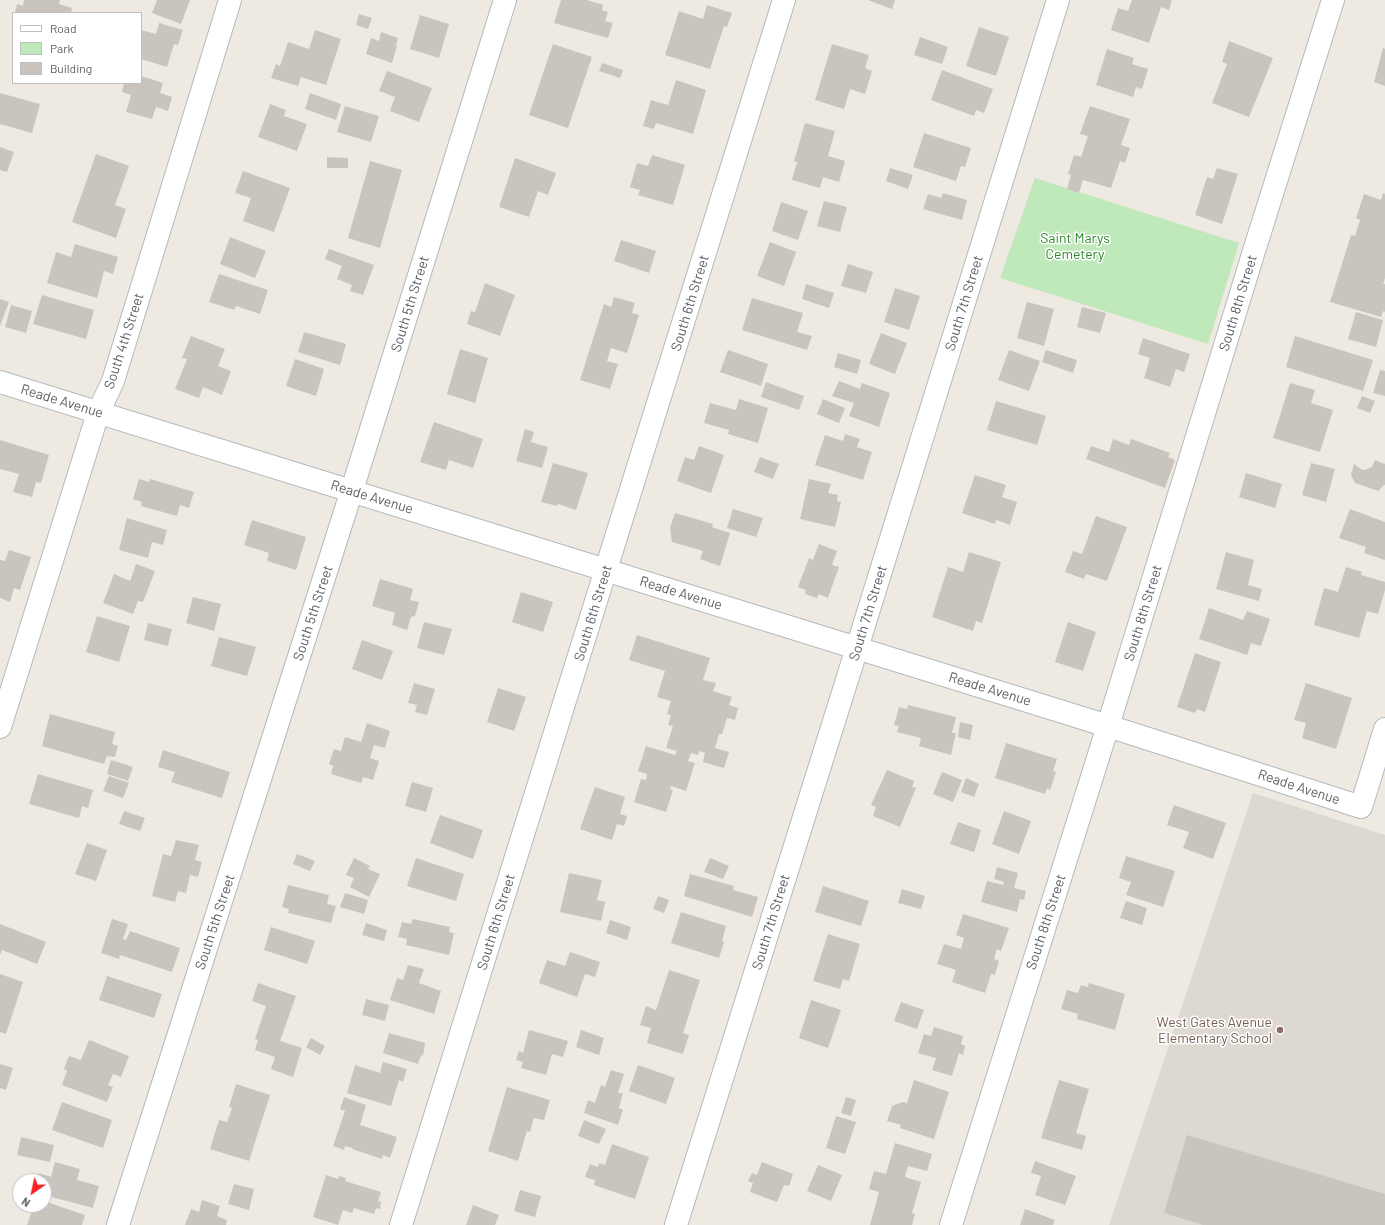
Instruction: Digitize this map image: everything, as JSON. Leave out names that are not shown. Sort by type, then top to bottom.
[{"type":"street","name":"South 4th Street","points":[[0,727],[98,412],[113,381],[230,0]]},
{"type":"street","name":"South 5th Street","points":[[118,1225],[352,490],[505,0]]},
{"type":"street","name":"South 6th Street","points":[[401,1225],[784,0]]},
{"type":"street","name":"South 7th Street","points":[[676,1225],[1058,0]]},
{"type":"street","name":"South 8th Street","points":[[951,1225],[1108,726],[1333,0]]},
{"type":"street","name":"Reade Avenue","points":[[0,382],[352,490],[1108,726],[1361,807],[1385,729]]},
{"type":"shaded area","name":"West Gates Avenue Elementary School","points":[[1253,793],[1385,835],[1385,1225],[1109,1225]]},
{"type":"green space","name":"Saint Marys Cemetery","points":[[1035,178],[1239,243],[1208,344],[1000,278]]},
{"type":"building","points":[[24,0],[60,0],[59,4],[72,8],[71,12],[15,12],[17,4],[23,6]]},
{"type":"building","points":[[157,0],[190,0],[181,24],[152,13]]},
{"type":"building","points":[[561,0],[587,0],[603,5],[602,10],[608,12],[605,21],[613,23],[608,38],[554,23]]},
{"type":"building","points":[[868,0],[895,0],[892,9]]},
{"type":"building","points":[[1132,0],[1172,0],[1169,10],[1161,7],[1149,43],[1111,30],[1118,8],[1128,11]]},
{"type":"building","points":[[707,5],[732,13],[727,27],[724,26],[710,69],[665,55],[679,11],[703,19]]},
{"type":"building","points":[[359,14],[372,18],[368,29],[356,25]]},
{"type":"building","points":[[420,15],[449,24],[439,58],[410,49]]},
{"type":"building","points":[[159,23],[183,30],[178,45],[174,44],[167,67],[142,59],[142,30],[156,34]]},
{"type":"building","points":[[979,27],[1009,37],[996,76],[966,66]]},
{"type":"building","points":[[315,30],[341,39],[326,85],[301,77],[298,86],[271,78],[276,64],[280,66],[288,42],[309,49]]},
{"type":"building","points":[[381,32],[398,38],[392,63],[366,54],[371,38],[379,41]]},
{"type":"building","points":[[920,37],[948,47],[942,64],[914,55]]},
{"type":"building","points":[[1229,41],[1273,58],[1249,117],[1212,103],[1227,64],[1222,62]]},
{"type":"building","points":[[553,44],[592,57],[568,128],[529,115]]},
{"type":"building","points":[[832,44],[869,55],[865,68],[872,71],[865,94],[850,89],[844,109],[815,100]]},
{"type":"building","points":[[1383,48],[1385,49],[1385,86],[1374,82]]},
{"type":"building","points":[[1107,49],[1134,58],[1132,64],[1148,69],[1142,89],[1136,87],[1133,97],[1096,85]]},
{"type":"building","points":[[602,63],[623,70],[620,78],[599,71]]},
{"type":"building","points":[[942,70],[993,89],[984,113],[976,110],[974,116],[931,100]]},
{"type":"building","points":[[387,71],[432,88],[419,122],[390,111],[395,97],[379,91]]},
{"type":"building","points":[[142,76],[163,83],[160,93],[172,97],[168,111],[156,107],[152,119],[126,112],[131,95],[122,92],[124,84],[142,84]]},
{"type":"building","points":[[676,80],[706,90],[693,134],[656,123],[654,129],[643,126],[651,100],[668,105]]},
{"type":"building","points":[[0,93],[40,104],[32,133],[0,124]]},
{"type":"building","points":[[310,93],[341,104],[336,120],[305,109]]},
{"type":"building","points":[[270,104],[286,110],[284,116],[307,124],[297,151],[258,137]]},
{"type":"building","points":[[345,106],[379,116],[371,142],[337,132]]},
{"type":"building","points":[[1090,106],[1130,119],[1121,145],[1130,148],[1125,163],[1120,161],[1111,188],[1083,180],[1079,193],[1067,189],[1071,175],[1068,174],[1074,155],[1081,157],[1088,136],[1080,134]]},
{"type":"building","points":[[805,123],[835,131],[828,156],[845,161],[839,182],[823,177],[820,188],[792,180],[797,162],[794,161]]},
{"type":"building","points":[[924,133],[971,148],[965,167],[961,166],[956,181],[913,167]]},
{"type":"building","points":[[0,147],[14,152],[7,172],[0,170]]},
{"type":"building","points":[[96,154],[129,166],[115,205],[126,209],[116,238],[72,222]]},
{"type":"building","points":[[652,155],[685,165],[673,205],[638,195],[640,190],[630,187],[637,163],[648,166]]},
{"type":"building","points":[[327,157],[348,158],[348,168],[327,168]]},
{"type":"building","points":[[515,158],[556,173],[548,195],[538,191],[529,217],[499,207]]},
{"type":"building","points":[[370,161],[402,170],[380,248],[348,238]]},
{"type":"building","points":[[890,168],[913,175],[908,189],[886,181]]},
{"type":"building","points":[[1217,168],[1238,174],[1222,224],[1195,215],[1207,177],[1213,179]]},
{"type":"building","points":[[243,171],[290,188],[274,232],[243,221],[251,198],[235,193]]},
{"type":"building","points":[[943,193],[967,200],[962,220],[923,209],[928,194],[941,198]]},
{"type":"building","points":[[1383,193],[1385,194],[1385,278],[1383,284],[1385,284],[1385,312],[1383,311],[1381,317],[1330,302],[1351,235],[1355,236],[1360,220],[1356,218],[1364,194],[1381,200]]},
{"type":"building","points":[[824,201],[847,207],[840,232],[817,226]]},
{"type":"building","points":[[781,202],[808,211],[798,240],[772,231]]},
{"type":"building","points":[[230,237],[266,251],[255,278],[220,264]]},
{"type":"building","points":[[621,240],[656,251],[649,273],[614,261]]},
{"type":"building","points":[[770,242],[796,252],[784,286],[757,276]]},
{"type":"building","points":[[75,244],[118,257],[113,274],[104,271],[97,298],[47,283],[56,252],[71,257]]},
{"type":"building","points":[[329,249],[374,265],[363,295],[350,291],[352,285],[337,279],[342,266],[325,259]]},
{"type":"building","points":[[848,264],[873,272],[866,293],[841,286]]},
{"type":"building","points":[[219,274],[268,290],[260,314],[236,306],[234,310],[209,302]]},
{"type":"building","points":[[485,283],[515,295],[500,336],[467,324],[471,311],[475,312]]},
{"type":"building","points":[[806,284],[834,293],[829,308],[802,299]]},
{"type":"building","points":[[895,288],[920,296],[909,330],[884,322]]},
{"type":"building","points":[[42,295],[94,310],[86,339],[33,324]]},
{"type":"building","points":[[614,297],[635,303],[632,313],[639,315],[627,353],[611,348],[607,361],[618,364],[610,389],[580,380],[604,304],[611,307]]},
{"type":"building","points":[[752,298],[803,313],[797,332],[812,336],[807,350],[742,330]]},
{"type":"building","points":[[0,299],[9,302],[0,326]]},
{"type":"building","points":[[1027,302],[1054,309],[1044,346],[1017,338]]},
{"type":"building","points":[[11,305],[32,311],[26,333],[5,327]]},
{"type":"building","points":[[1082,307],[1106,313],[1100,333],[1077,327]]},
{"type":"building","points":[[1356,312],[1383,320],[1376,347],[1348,339]]},
{"type":"building","points":[[304,332],[346,344],[340,365],[298,352]]},
{"type":"building","points":[[881,333],[907,343],[895,374],[869,364]]},
{"type":"building","points":[[191,336],[225,349],[218,366],[231,371],[222,395],[203,387],[199,398],[175,389],[187,359],[182,358]]},
{"type":"building","points":[[1295,336],[1373,360],[1363,391],[1286,367]]},
{"type":"building","points":[[1143,338],[1190,354],[1184,372],[1176,369],[1170,387],[1144,378],[1150,358],[1138,354]]},
{"type":"building","points":[[460,349],[488,358],[475,403],[447,394]]},
{"type":"building","points":[[728,350],[768,364],[761,386],[720,372]]},
{"type":"building","points":[[1009,350],[1040,361],[1029,391],[998,380]]},
{"type":"building","points":[[1046,350],[1077,360],[1073,373],[1042,362]]},
{"type":"building","points":[[838,353],[861,360],[857,374],[834,367]]},
{"type":"building","points":[[295,359],[324,369],[316,396],[286,386]]},
{"type":"building","points":[[1380,370],[1385,371],[1385,396],[1373,393]]},
{"type":"building","points":[[839,381],[860,389],[862,383],[890,393],[879,427],[849,416],[854,403],[832,396]]},
{"type":"building","points":[[766,382],[804,396],[799,410],[761,397]]},
{"type":"building","points":[[1290,383],[1315,390],[1311,403],[1333,410],[1320,452],[1273,438]]},
{"type":"building","points":[[1362,396],[1375,401],[1370,413],[1357,408]]},
{"type":"building","points":[[739,399],[768,408],[758,443],[728,434],[729,430],[704,423],[710,403],[736,410]]},
{"type":"building","points":[[823,399],[845,408],[839,423],[817,414]]},
{"type":"building","points":[[996,401],[1046,416],[1037,445],[987,430]]},
{"type":"building","points":[[434,422],[483,439],[473,468],[449,460],[446,470],[420,462]]},
{"type":"building","points":[[525,429],[534,432],[531,442],[548,447],[542,468],[516,461]]},
{"type":"building","points":[[845,434],[860,439],[857,447],[872,452],[863,480],[815,465],[825,435],[843,441]]},
{"type":"building","points":[[1113,439],[1129,445],[1131,439],[1170,453],[1168,457],[1175,460],[1165,488],[1086,459],[1091,446],[1109,452]]},
{"type":"building","points":[[0,440],[49,455],[41,483],[36,482],[32,497],[13,492],[19,474],[0,469]]},
{"type":"building","points":[[699,446],[724,455],[711,493],[677,481],[685,457],[694,460]]},
{"type":"building","points":[[760,457],[779,464],[773,479],[754,472]]},
{"type":"building","points":[[1375,460],[1385,464],[1385,485],[1378,491],[1355,483],[1351,475],[1354,464],[1365,470],[1372,467]]},
{"type":"building","points":[[553,463],[588,473],[576,510],[558,504],[557,506],[541,502]]},
{"type":"building","points":[[1311,463],[1335,469],[1326,502],[1302,495]]},
{"type":"building","points":[[1246,473],[1282,484],[1275,508],[1239,497]]},
{"type":"building","points":[[975,475],[1006,485],[1002,497],[1017,502],[1010,525],[996,520],[995,524],[962,513]]},
{"type":"building","points":[[139,479],[149,482],[150,479],[194,492],[189,508],[180,505],[177,516],[141,506],[142,502],[133,499]]},
{"type":"building","points":[[809,479],[831,484],[828,493],[838,495],[837,501],[841,502],[835,527],[800,519]]},
{"type":"building","points":[[733,509],[763,518],[756,537],[727,528]]},
{"type":"building","points":[[1350,509],[1385,522],[1385,560],[1364,553],[1366,547],[1339,538]]},
{"type":"building","points":[[675,513],[713,524],[712,527],[730,533],[720,566],[700,559],[703,551],[672,542],[670,528]]},
{"type":"building","points":[[1096,516],[1127,527],[1107,581],[1086,574],[1084,579],[1065,572],[1073,551],[1082,554]]},
{"type":"building","points":[[127,518],[167,530],[163,545],[152,542],[148,558],[119,550]]},
{"type":"building","points":[[252,520],[306,537],[296,570],[267,561],[269,553],[244,545]]},
{"type":"building","points":[[819,544],[837,551],[832,565],[839,567],[828,598],[819,594],[817,598],[805,594],[806,590],[798,587],[809,558],[813,560]]},
{"type":"building","points":[[9,550],[31,557],[20,590],[14,588],[10,602],[0,598],[0,560],[5,561]]},
{"type":"building","points":[[969,552],[1001,562],[982,623],[976,621],[973,631],[932,617],[948,567],[963,572]]},
{"type":"building","points":[[1226,552],[1254,560],[1248,585],[1262,589],[1259,601],[1216,589]]},
{"type":"building","points":[[136,564],[155,571],[143,602],[138,601],[133,614],[103,603],[114,574],[130,581]]},
{"type":"building","points":[[1346,567],[1362,572],[1361,575],[1385,582],[1385,590],[1378,614],[1367,611],[1359,638],[1314,625],[1324,588],[1338,592]]},
{"type":"building","points":[[380,579],[413,589],[410,600],[419,602],[415,616],[411,617],[407,630],[392,625],[395,613],[372,606]]},
{"type":"building","points":[[521,592],[553,602],[543,632],[512,622]]},
{"type":"building","points":[[193,597],[221,604],[214,631],[186,623]]},
{"type":"building","points":[[1209,608],[1243,620],[1247,611],[1270,619],[1261,646],[1251,643],[1247,655],[1199,639]]},
{"type":"building","points":[[97,616],[130,626],[119,662],[86,652]]},
{"type":"building","points":[[424,622],[452,629],[444,655],[417,648]]},
{"type":"building","points":[[1068,622],[1096,632],[1083,671],[1055,662]]},
{"type":"building","points":[[148,623],[172,629],[168,646],[144,640]]},
{"type":"building","points":[[637,635],[710,658],[703,680],[716,683],[713,691],[732,697],[729,705],[738,708],[735,720],[727,718],[722,734],[719,734],[715,748],[729,752],[724,768],[703,762],[705,753],[699,751],[698,755],[691,753],[688,761],[695,763],[686,791],[671,786],[670,789],[673,790],[666,812],[634,802],[641,779],[646,780],[647,774],[638,771],[646,746],[675,755],[677,751],[666,748],[673,726],[668,725],[671,715],[667,714],[671,701],[657,697],[665,671],[629,660]]},
{"type":"building","points":[[219,637],[256,647],[247,676],[211,666]]},
{"type":"building","points":[[362,640],[393,651],[382,680],[352,669]]},
{"type":"building","points":[[1195,653],[1221,662],[1205,712],[1197,709],[1195,713],[1177,707]]},
{"type":"building","points":[[414,683],[435,689],[427,715],[415,712],[417,705],[408,703]]},
{"type":"building","points":[[1306,683],[1352,698],[1336,749],[1302,738],[1306,723],[1294,720]]},
{"type":"building","points":[[498,688],[526,697],[514,731],[487,722]]},
{"type":"building","points":[[908,705],[956,717],[952,733],[956,733],[951,755],[919,746],[921,738],[897,732],[899,726],[894,725],[899,707],[907,709]]},
{"type":"building","points":[[50,714],[115,732],[112,744],[118,746],[115,757],[107,756],[104,764],[42,746]]},
{"type":"building","points":[[960,722],[973,725],[970,740],[958,737]]},
{"type":"building","points":[[367,723],[390,731],[385,748],[374,745],[370,758],[379,761],[373,780],[363,777],[361,783],[331,774],[333,766],[329,764],[334,749],[341,751],[345,737],[361,742]]},
{"type":"building","points":[[1006,743],[1057,759],[1053,771],[1056,772],[1050,790],[1047,788],[1045,794],[995,778]]},
{"type":"building","points":[[163,750],[230,772],[222,798],[171,782],[175,772],[158,767]]},
{"type":"building","points":[[111,760],[133,767],[128,781],[107,774]]},
{"type":"building","points":[[887,770],[914,781],[912,787],[916,788],[900,827],[873,816],[876,807],[871,805]]},
{"type":"building","points":[[942,772],[962,780],[953,802],[933,794]]},
{"type":"building","points":[[38,774],[93,790],[88,808],[82,806],[79,818],[29,804]]},
{"type":"building","points":[[109,776],[129,783],[123,798],[103,791]]},
{"type":"building","points":[[966,778],[979,784],[974,797],[961,792]]},
{"type":"building","points":[[412,782],[433,788],[426,812],[405,806]]},
{"type":"building","points":[[595,787],[625,797],[620,814],[627,816],[624,826],[617,824],[612,840],[580,829]]},
{"type":"building","points":[[1174,805],[1226,823],[1213,859],[1183,848],[1189,832],[1167,825]]},
{"type":"building","points":[[124,811],[145,818],[140,831],[119,824]]},
{"type":"building","points":[[1004,811],[1031,821],[1019,854],[992,844]]},
{"type":"building","points":[[440,815],[483,830],[473,859],[430,843]]},
{"type":"building","points":[[958,822],[981,830],[974,852],[950,844]]},
{"type":"building","points":[[176,840],[199,845],[195,860],[202,862],[198,877],[190,875],[186,893],[178,891],[175,902],[152,896],[163,854],[171,856]]},
{"type":"building","points":[[87,843],[107,850],[96,881],[75,874]]},
{"type":"building","points":[[297,854],[315,861],[310,871],[293,864]]},
{"type":"building","points":[[1126,856],[1175,871],[1163,907],[1126,895],[1131,882],[1119,878]]},
{"type":"building","points":[[354,858],[370,866],[368,869],[380,874],[369,897],[350,887],[354,878],[346,875]]},
{"type":"building","points":[[416,858],[464,874],[456,901],[407,886]]},
{"type":"building","points":[[710,858],[729,866],[723,879],[704,872]]},
{"type":"building","points":[[997,867],[1018,873],[1014,888],[1026,891],[1024,900],[1020,899],[1017,912],[981,902],[987,881],[1003,885],[1004,882],[994,879]]},
{"type":"building","points":[[569,873],[602,880],[597,900],[605,902],[601,921],[560,912]]},
{"type":"building","points":[[690,874],[734,886],[733,890],[758,897],[752,917],[684,896]]},
{"type":"building","points":[[288,885],[329,895],[327,904],[336,906],[331,923],[288,913],[289,909],[282,907]]},
{"type":"building","points":[[823,886],[869,901],[861,926],[815,912]]},
{"type":"building","points":[[902,889],[925,896],[921,909],[898,903]]},
{"type":"building","points":[[345,893],[368,900],[364,914],[340,907]]},
{"type":"building","points":[[658,896],[669,900],[664,913],[653,909]]},
{"type":"building","points":[[1126,901],[1147,908],[1142,925],[1120,918]]},
{"type":"building","points":[[681,912],[726,926],[722,941],[724,942],[719,958],[671,943]]},
{"type":"building","points":[[963,914],[1009,928],[1001,951],[997,949],[994,959],[999,961],[995,975],[991,974],[985,993],[952,982],[956,970],[937,964],[944,944],[961,949],[964,938],[956,935]]},
{"type":"building","points":[[112,919],[128,924],[123,939],[126,940],[130,931],[180,948],[172,972],[120,955],[119,959],[101,953]]},
{"type":"building","points":[[413,919],[450,927],[449,932],[454,933],[449,955],[406,945],[407,939],[398,937],[402,922],[411,924]]},
{"type":"building","points":[[610,920],[631,927],[627,940],[606,933]]},
{"type":"building","points":[[366,923],[387,930],[384,941],[362,935]]},
{"type":"building","points":[[0,924],[46,942],[37,964],[2,950],[0,955]]},
{"type":"building","points":[[271,927],[315,941],[307,964],[264,950]]},
{"type":"building","points":[[828,934],[860,944],[849,981],[843,979],[840,989],[813,981]]},
{"type":"building","points":[[570,952],[600,962],[595,977],[585,974],[577,997],[539,983],[547,960],[565,966]]},
{"type":"building","points":[[408,965],[424,969],[419,983],[441,991],[434,1014],[390,1000],[397,978],[403,980]]},
{"type":"building","points":[[669,970],[700,980],[683,1033],[689,1035],[683,1054],[647,1043],[651,1028],[640,1025],[646,1006],[656,1010]]},
{"type":"building","points":[[0,974],[23,982],[6,1034],[0,1032]]},
{"type":"building","points":[[107,976],[162,994],[154,1018],[99,1000]]},
{"type":"building","points":[[258,983],[296,996],[280,1041],[302,1048],[293,1077],[271,1069],[275,1057],[255,1050],[258,1040],[255,1039],[266,1006],[252,1001]]},
{"type":"building","points":[[1089,983],[1125,994],[1115,1030],[1077,1019],[1078,1014],[1061,1009],[1067,990],[1078,993],[1081,985],[1088,987]]},
{"type":"building","points":[[366,999],[389,1005],[385,1021],[362,1015]]},
{"type":"building","points":[[811,1000],[841,1010],[828,1048],[799,1038]]},
{"type":"building","points":[[901,1002],[924,1010],[917,1029],[894,1021]]},
{"type":"building","points":[[934,1027],[963,1036],[961,1044],[965,1046],[963,1055],[959,1053],[952,1076],[932,1070],[936,1058],[918,1053],[924,1034],[931,1036]]},
{"type":"building","points":[[529,1030],[568,1041],[563,1057],[552,1054],[546,1075],[521,1068],[523,1062],[516,1060],[519,1051],[523,1053]]},
{"type":"building","points":[[581,1030],[604,1038],[599,1055],[576,1047]]},
{"type":"building","points":[[389,1033],[425,1043],[423,1056],[421,1055],[418,1064],[383,1053]]},
{"type":"building","points":[[311,1038],[325,1046],[320,1055],[306,1047]]},
{"type":"building","points":[[89,1040],[129,1056],[121,1077],[113,1074],[108,1085],[113,1087],[107,1102],[62,1085],[67,1071],[64,1069],[69,1056],[81,1060]]},
{"type":"building","points":[[383,1062],[407,1069],[403,1082],[399,1080],[391,1106],[347,1093],[355,1065],[380,1073]]},
{"type":"building","points":[[0,1064],[13,1068],[6,1090],[0,1088]]},
{"type":"building","points":[[638,1065],[675,1078],[666,1104],[629,1091]]},
{"type":"building","points":[[611,1070],[624,1074],[618,1093],[623,1093],[619,1108],[623,1110],[618,1125],[584,1113],[588,1100],[595,1103],[601,1085],[605,1087]]},
{"type":"building","points":[[914,1080],[949,1092],[934,1139],[900,1128],[901,1125],[887,1121],[892,1106],[902,1102],[907,1103]]},
{"type":"building","points":[[1059,1080],[1089,1089],[1076,1133],[1086,1136],[1082,1150],[1041,1138]]},
{"type":"building","points":[[236,1084],[270,1095],[249,1161],[210,1149],[219,1120],[227,1122],[232,1108],[229,1107]]},
{"type":"building","points":[[507,1087],[550,1100],[544,1120],[534,1118],[530,1132],[527,1131],[518,1161],[488,1151]]},
{"type":"building","points":[[344,1097],[366,1105],[360,1125],[397,1137],[390,1158],[383,1155],[382,1159],[352,1149],[353,1148],[345,1146],[344,1150],[333,1146],[345,1111],[340,1109]]},
{"type":"building","points":[[846,1097],[856,1100],[851,1116],[841,1113]]},
{"type":"building","points":[[62,1102],[112,1120],[103,1148],[52,1130]]},
{"type":"building","points":[[836,1116],[856,1122],[845,1154],[826,1148]]},
{"type":"building","points":[[584,1120],[606,1129],[599,1144],[578,1136]]},
{"type":"building","points":[[1187,1135],[1385,1194],[1385,1225],[1203,1225],[1164,1213]]},
{"type":"building","points":[[21,1137],[54,1145],[50,1162],[17,1155]]},
{"type":"building","points":[[895,1143],[932,1154],[927,1171],[908,1166],[905,1177],[921,1182],[912,1213],[915,1214],[912,1225],[870,1225],[879,1192],[869,1189],[874,1171],[886,1174]]},
{"type":"building","points":[[612,1144],[649,1157],[635,1199],[594,1185],[595,1180],[585,1177],[590,1164],[598,1167],[599,1163],[605,1165]]},
{"type":"building","points":[[1035,1161],[1076,1176],[1065,1205],[1035,1195],[1041,1176],[1031,1173]]},
{"type":"building","points":[[55,1162],[80,1169],[77,1180],[99,1186],[93,1208],[52,1197],[52,1173]]},
{"type":"building","points":[[762,1162],[793,1174],[789,1186],[784,1185],[777,1202],[750,1192],[753,1183],[748,1181],[752,1173],[757,1175]]},
{"type":"building","points":[[818,1165],[842,1175],[831,1201],[807,1191]]},
{"type":"building","points":[[326,1175],[338,1179],[339,1176],[346,1178],[345,1181],[381,1192],[378,1201],[381,1202],[380,1209],[376,1208],[374,1214],[354,1208],[352,1213],[343,1210],[338,1225],[313,1217]]},
{"type":"building","points":[[234,1184],[254,1189],[249,1210],[228,1204]]},
{"type":"building","points":[[520,1190],[541,1196],[535,1217],[514,1211]]},
{"type":"building","points":[[202,1200],[220,1206],[217,1216],[227,1220],[226,1225],[185,1225],[191,1209],[199,1212]]},
{"type":"building","points":[[52,1204],[85,1215],[82,1225],[27,1225],[31,1213],[52,1213]]},
{"type":"building","points":[[473,1205],[499,1215],[495,1225],[466,1225]]},
{"type":"building","points":[[1025,1209],[1055,1220],[1053,1225],[1020,1225]]},
{"type":"place","name":"West Gates Avenue Elementary School","points":[[1280,1030]]}]
